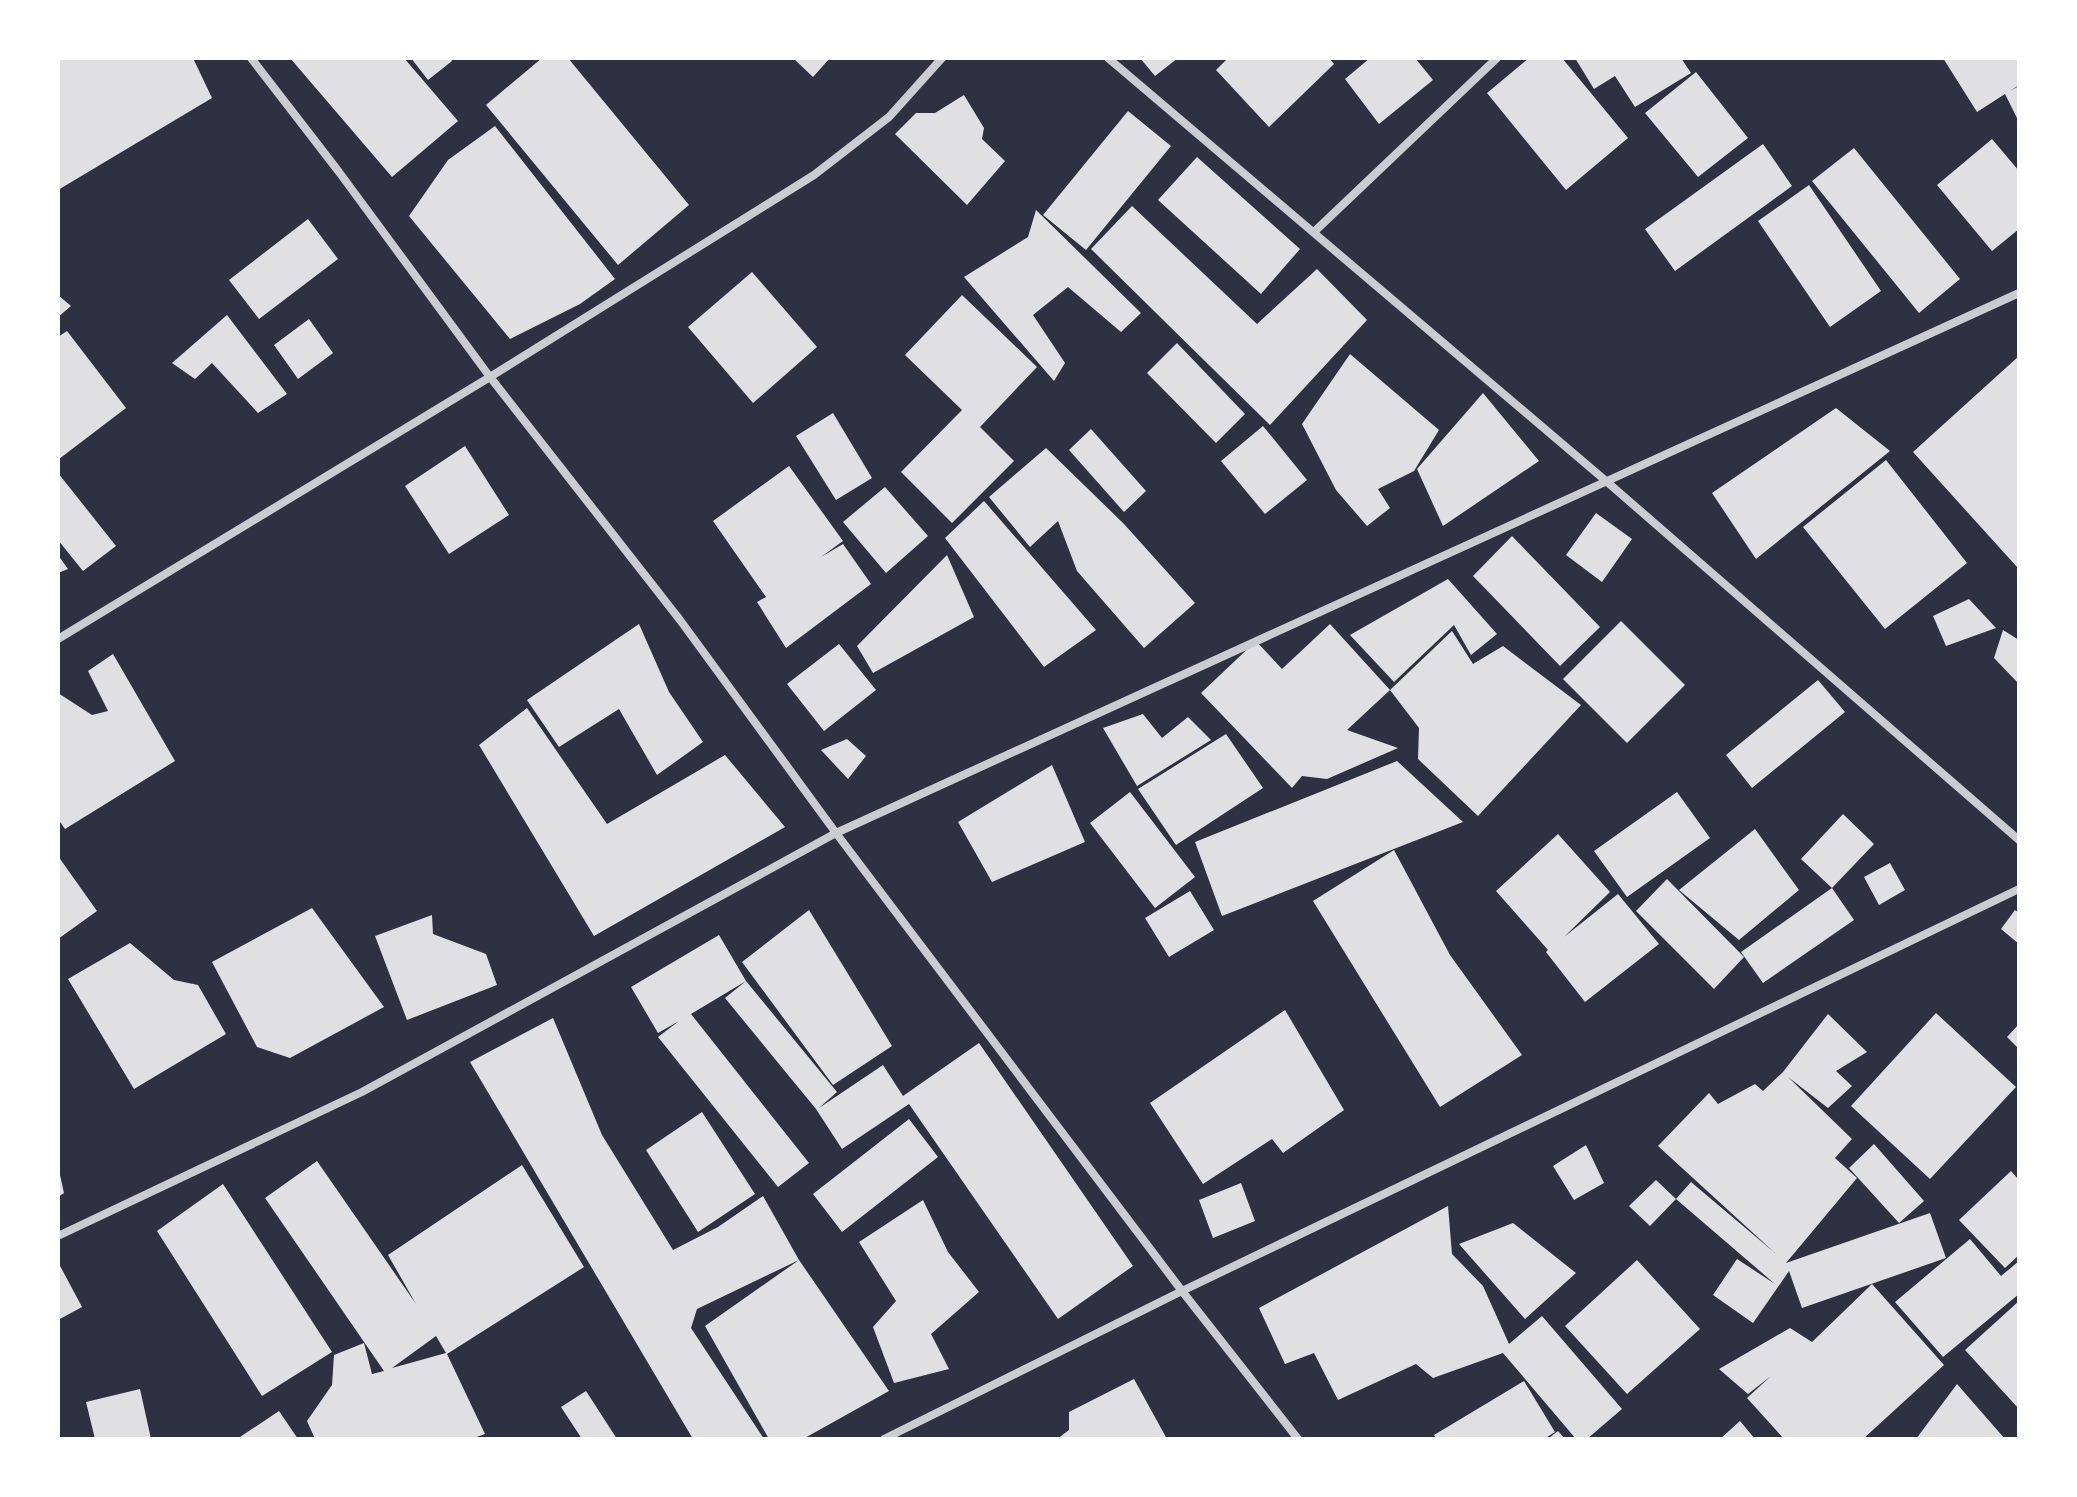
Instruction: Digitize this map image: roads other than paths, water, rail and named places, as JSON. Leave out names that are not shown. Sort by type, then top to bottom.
[{"type":"street","points":[[251,58],[490,377],[680,620],[836,833],[1182,1291],[1298,1439]]},
{"type":"street","points":[[58,639],[490,377],[814,175],[889,117],[942,58]]},
{"type":"street","points":[[1108,58],[1606,481],[2019,840]]},
{"type":"street","points":[[1314,232],[1497,58]]},
{"type":"street","points":[[58,1236],[362,1092],[836,833],[2019,293]]},
{"type":"street","points":[[884,1439],[1182,1291],[2019,889]]}]
